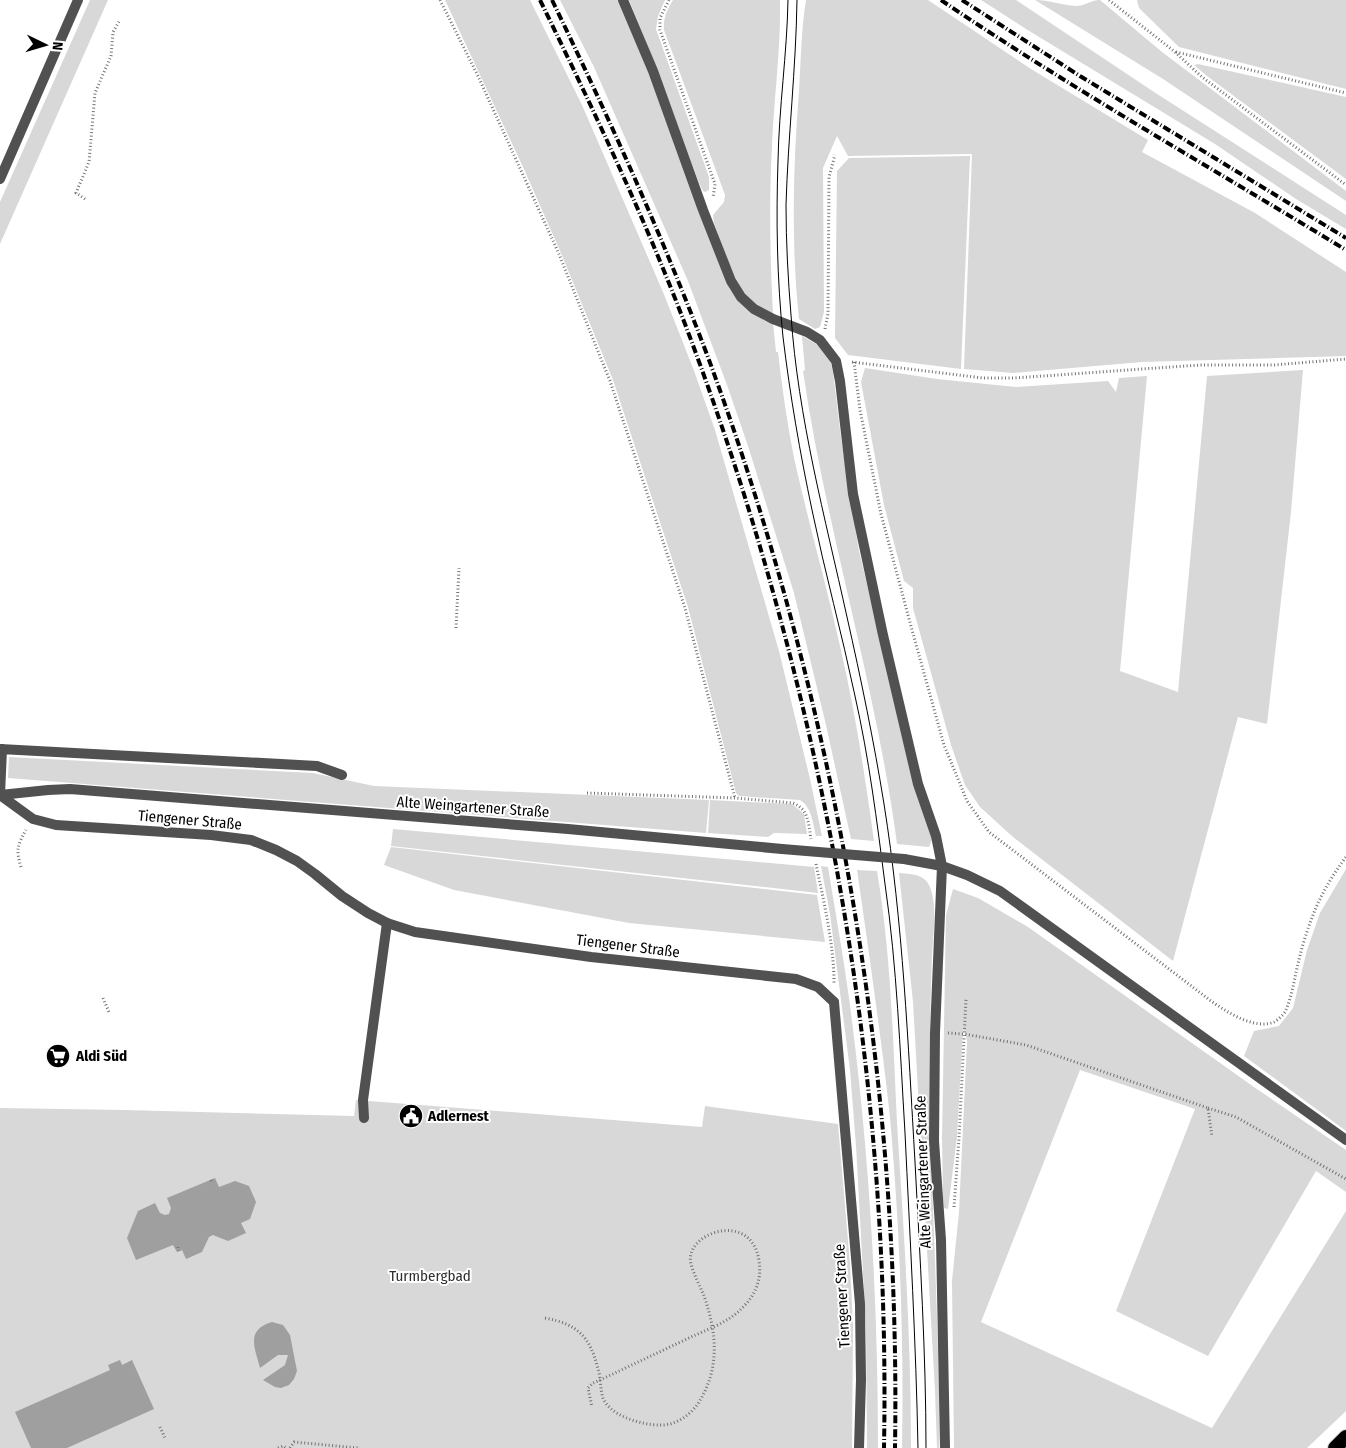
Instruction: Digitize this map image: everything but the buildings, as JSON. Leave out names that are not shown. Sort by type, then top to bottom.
[{"type":"highway","points":[[1335,1448],[1346,1438]]},
{"type":"street","points":[[0,179],[78,0]]},
{"type":"street","points":[[623,0],[653,71],[703,210],[731,281],[741,297],[754,308],[807,332],[820,340],[836,361],[853,494],[883,635],[916,774],[936,836],[942,866]]},
{"type":"street","points":[[0,795],[1,749],[317,766],[342,776]]},
{"type":"street","name":"Alte Weingartener Straße","points":[[0,795],[70,789],[568,829],[904,859],[942,866],[967,874],[1000,891],[1346,1140]]},
{"type":"street","name":"Tiengener Straße","points":[[0,795],[33,819],[56,825],[212,834],[251,840],[297,861],[342,896],[368,913],[387,923],[415,932],[591,957],[796,979],[818,987],[834,1002],[860,1304],[861,1380],[859,1448]]},
{"type":"street","name":"Alte Weingartener Straße","points":[[942,866],[935,1033],[934,1141],[941,1240],[945,1448]]},
{"type":"street","points":[[364,1118],[363,1100],[387,923]]},
{"type":"path","points":[[440,0],[482,85],[555,246],[610,381],[686,608],[736,798]]},
{"type":"path","points":[[669,0],[660,18],[660,30],[715,184],[713,200],[703,210]]},
{"type":"path","points":[[1109,0],[1175,52],[1202,77],[1346,185]]},
{"type":"path","points":[[85,200],[76,193],[89,162],[95,93],[111,56],[113,32],[120,20]]},
{"type":"path","points":[[1175,52],[1346,93]]},
{"type":"path","points":[[820,340],[824,333],[828,314],[829,177],[834,156]]},
{"type":"path","points":[[836,361],[983,378],[1014,378],[1200,365],[1274,365],[1346,359]]},
{"type":"path","points":[[854,362],[860,410],[881,514],[944,745],[967,801],[989,832],[1211,1001],[1228,1012],[1255,1024],[1275,1021],[1283,1014],[1289,1002],[1306,935],[1315,910],[1333,875],[1346,857]]},
{"type":"path","points":[[456,628],[459,568]]},
{"type":"path","points":[[21,867],[17,854],[18,844],[33,819]]},
{"type":"path","points":[[103,998],[108,1012]]},
{"type":"path","points":[[953,1210],[959,1138],[966,999]]},
{"type":"path","points":[[942,1033],[964,1034],[1026,1045],[1236,1117],[1346,1179]]},
{"type":"path","points":[[1208,1108],[1212,1137]]},
{"type":"path","points":[[545,1318],[564,1322],[588,1342],[596,1362],[600,1380],[604,1399],[616,1412],[636,1422],[660,1426],[676,1422],[696,1407],[710,1380],[714,1358],[712,1328],[690,1258],[703,1238],[723,1231],[737,1232],[751,1239],[757,1251],[760,1265],[756,1290],[746,1305],[734,1316],[712,1328],[600,1380],[592,1383],[588,1388],[592,1407]]},
{"type":"path","points":[[160,1427],[165,1438]]},
{"type":"path","points":[[278,1448],[283,1446],[288,1448],[294,1442],[358,1448]]},
{"type":"green space","points":[[90,0],[108,0],[0,244],[0,202]]},
{"type":"green space","points":[[445,0],[530,0],[582,105],[663,292],[715,430],[779,651],[822,836],[816,836],[810,811],[800,800],[739,796],[736,793],[688,607],[613,380],[561,253],[523,167]]},
{"type":"green space","points":[[560,0],[619,0],[633,32],[729,288],[748,309],[773,323],[794,458],[835,622],[859,743],[874,841],[851,839],[794,593],[727,385],[688,281],[594,67]]},
{"type":"green space","points":[[629,0],[665,0],[658,16],[656,29],[709,177],[709,190],[705,192],[699,183]]},
{"type":"green space","points":[[673,0],[780,0],[770,188],[773,314],[752,302],[739,285],[733,275],[714,223],[713,215],[724,202],[725,195],[664,30],[666,14]]},
{"type":"green space","points":[[806,0],[928,0],[1031,69],[1148,140],[1142,152],[1255,213],[1346,272],[1346,356],[1142,362],[1013,373],[964,369],[972,154],[848,156],[837,136],[823,168],[824,312],[820,327],[815,329],[799,319],[794,234],[794,176],[802,34]]},
{"type":"green space","points":[[981,0],[1016,0],[1154,92],[1346,215],[1346,229],[1296,199],[1215,144]]},
{"type":"green space","points":[[1035,0],[1076,6],[1100,0],[1162,52],[1346,191],[1346,201],[1163,79]]},
{"type":"green space","points":[[1137,0],[1346,0],[1346,89],[1179,47],[1139,8]]},
{"type":"green space","points":[[1198,64],[1346,97],[1346,179],[1194,65]]},
{"type":"green space","points":[[970,156],[961,369],[848,355],[835,338],[837,171],[849,158]]},
{"type":"green space","points":[[802,336],[818,345],[830,361],[833,372],[841,438],[859,551],[883,652],[932,839],[929,847],[897,844],[877,725],[824,489],[803,371],[805,370]]},
{"type":"green space","points":[[865,368],[937,379],[1016,387],[1108,381],[1116,392],[1119,378],[1147,376],[1120,671],[1178,692],[1207,376],[1303,370],[1291,512],[1267,724],[1238,717],[1173,961],[1013,837],[980,807],[965,785],[951,745],[913,608],[913,588],[904,581],[884,505],[861,382]]},
{"type":"green space","points":[[9,757],[313,773],[374,786],[709,800],[706,833],[8,778]]},
{"type":"green space","points":[[710,800],[792,804],[804,814],[807,834],[774,833],[768,837],[708,833]]},
{"type":"green space","points":[[393,829],[814,867],[818,893],[391,846]]},
{"type":"green space","points":[[391,847],[817,895],[825,942],[629,923],[454,890],[384,865]]},
{"type":"green space","points":[[821,866],[828,867],[842,949],[862,1110],[874,1279],[878,1448],[867,1448],[866,1327],[850,1070],[830,914]]},
{"type":"green space","points":[[1346,869],[1346,1131],[1244,1056],[1254,1031],[1279,1026],[1293,1008],[1307,950],[1320,913]]},
{"type":"green space","points":[[857,870],[877,871],[888,965],[907,1285],[911,1448],[902,1448],[901,1288],[890,1120]]},
{"type":"green space","points":[[899,873],[916,875],[927,881],[932,892],[934,910],[930,1013],[930,1097],[938,1348],[939,1448],[937,1448],[913,1002]]},
{"type":"green space","points":[[953,889],[978,898],[1028,927],[1346,1150],[1346,1192],[1316,1171],[1208,1356],[1116,1311],[1195,1109],[1080,1070],[981,1322],[1212,1428],[1346,1211],[1346,1411],[1307,1448],[954,1448],[952,1281],[959,1212],[967,1041],[965,1031],[963,1030],[957,1137],[948,1209],[944,1208],[943,1199],[942,1138],[946,915]]},
{"type":"green space","name":"Turmbergbad","points":[[356,1100],[702,1127],[705,1106],[838,1124],[850,1264],[853,1326],[852,1448],[0,1448],[0,1108],[354,1116]]},
{"type":"shaded area","points":[[215,1178],[219,1187],[235,1181],[249,1186],[256,1202],[250,1219],[241,1223],[246,1233],[228,1241],[213,1235],[209,1237],[202,1252],[186,1259],[182,1250],[177,1252],[173,1245],[136,1260],[127,1238],[138,1211],[155,1203],[160,1213],[169,1214],[171,1208],[167,1198]]},
{"type":"shaded area","points":[[272,1322],[283,1325],[290,1335],[297,1371],[289,1385],[281,1388],[275,1387],[263,1380],[285,1365],[288,1355],[278,1355],[260,1368],[254,1347],[255,1335],[258,1330]]},
{"type":"shaded area","points":[[120,1360],[122,1365],[132,1360],[154,1409],[67,1448],[31,1448],[15,1412],[110,1370],[108,1365]]},
{"type":"tram line","points":[[788,0],[777,183],[779,293],[783,337],[803,467],[864,743],[876,814],[889,915],[898,1008],[905,1133],[918,1448]]},
{"type":"tram line","points":[[797,0],[786,205],[791,315],[806,429],[872,734],[891,849],[904,983],[915,1162],[924,1341],[926,1448]]},
{"type":"railway","points":[[540,0],[644,223],[698,359],[743,490],[782,624],[815,758],[841,895],[862,1032],[876,1171],[883,1309],[884,1448]]},
{"type":"railway","points":[[552,0],[635,178],[709,360],[754,491],[792,624],[825,759],[852,895],[872,1033],[886,1171],[894,1310],[895,1448]]},
{"type":"railway","points":[[941,0],[1040,65],[1346,250]]},
{"type":"railway","points":[[962,0],[1080,76],[1346,238]]},
{"type":"place","name":"Aldi Süd","points":[[58,1056]]},
{"type":"place","name":"Adlernest","points":[[411,1116]]}]
